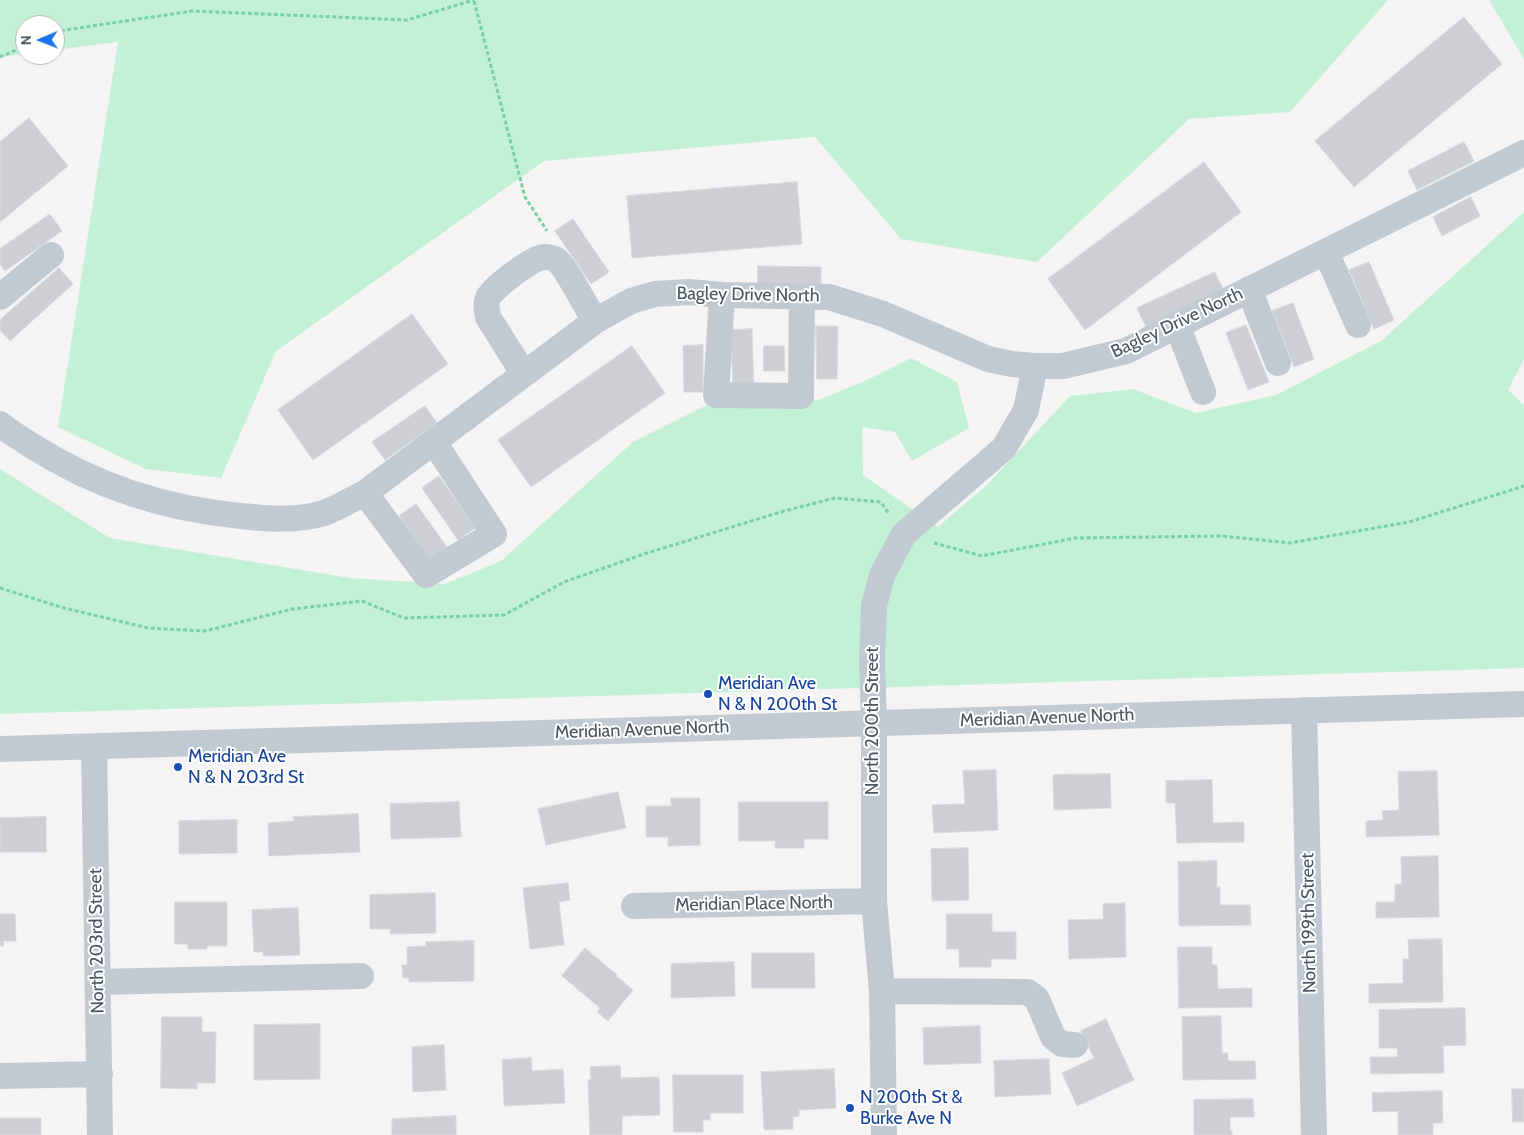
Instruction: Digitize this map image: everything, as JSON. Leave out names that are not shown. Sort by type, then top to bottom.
[{"type":"street","name":"Bagley Drive North","points":[[0,424],[53,460],[101,482],[142,497],[184,508],[260,518],[292,518],[325,513],[365,493],[595,321],[632,301],[656,294],[689,292],[722,295],[829,297],[883,314],[988,359],[1012,364],[1063,366],[1126,351],[1524,153]]},
{"type":"street","points":[[1326,252],[1358,324]]},
{"type":"street","points":[[0,297],[51,255]]},
{"type":"street","points":[[523,373],[488,317],[486,307],[488,298],[493,290],[530,263],[538,258],[547,256],[560,262],[595,321]]},
{"type":"street","points":[[1249,290],[1278,363]]},
{"type":"street","points":[[722,295],[716,395],[801,396],[802,296]]},
{"type":"street","points":[[1177,325],[1203,392]]},
{"type":"street","name":"North 200th Street","points":[[884,1135],[882,991],[874,901],[872,661],[874,606],[882,575],[904,534],[1004,448],[1026,410],[1035,366]]},
{"type":"street","points":[[365,493],[426,575],[494,534],[434,442]]},
{"type":"street","name":"Meridian Avenue North","points":[[0,749],[1524,704]]},
{"type":"street","name":"North 199th Street","points":[[1304,710],[1314,1135]]},
{"type":"street","name":"North 203rd Street","points":[[94,747],[100,1135]]},
{"type":"street","name":"Meridian Place North","points":[[634,906],[874,901]]},
{"type":"street","points":[[98,982],[361,976]]},
{"type":"street","points":[[882,991],[1028,992],[1037,999],[1053,1036],[1062,1044],[1075,1045]]},
{"type":"street","points":[[0,1076],[100,1074]]},
{"type":"path","points":[[65,30],[192,11],[408,20],[474,0],[525,197],[551,237]]},
{"type":"path","points":[[0,56],[15,50]]},
{"type":"path","points":[[904,534],[982,556],[1075,538],[1222,536],[1290,543],[1409,522],[1524,486]]},
{"type":"green space","points":[[0,0],[1388,0],[1290,112],[1189,119],[1037,262],[901,239],[815,137],[544,161],[276,351],[221,478],[146,469],[58,427],[118,42],[65,49],[65,15],[15,15],[15,55],[0,57]]},
{"type":"green space","points":[[1489,0],[1524,0],[1524,59]]},
{"type":"green space","points":[[1524,212],[1524,359],[1508,390],[1524,405],[1524,668],[0,714],[0,469],[110,538],[350,578],[445,584],[501,561],[633,442],[719,399],[819,400],[867,380],[911,358],[957,382],[969,428],[912,461],[895,432],[862,427],[863,475],[938,527],[986,486],[1070,396],[1133,389],[1196,413],[1276,395],[1381,341]]},
{"type":"building","points":[[1464,17],[1502,64],[1354,187],[1315,141]]},
{"type":"building","points":[[29,118],[68,166],[0,222],[0,142]]},
{"type":"building","points":[[1464,142],[1474,161],[1417,190],[1408,171]]},
{"type":"building","points":[[1204,162],[1241,212],[1085,330],[1048,279]]},
{"type":"building","points":[[797,182],[802,244],[632,258],[627,196]]},
{"type":"building","points":[[1471,197],[1480,216],[1442,236],[1433,217]]},
{"type":"building","points":[[50,214],[62,231],[5,271],[0,264],[0,249]]},
{"type":"building","points":[[573,219],[609,272],[591,284],[555,231]]},
{"type":"building","points":[[1369,262],[1394,320],[1374,329],[1349,270]]},
{"type":"building","points":[[758,266],[821,267],[821,288],[758,287]]},
{"type":"building","points":[[59,268],[73,284],[10,341],[0,330],[0,320]]},
{"type":"building","points":[[1215,272],[1224,291],[1146,327],[1137,308]]},
{"type":"building","points":[[1293,303],[1314,359],[1294,367],[1272,311]]},
{"type":"building","points":[[412,314],[448,364],[313,460],[278,410]]},
{"type":"building","points":[[1246,325],[1269,382],[1248,390],[1226,333]]},
{"type":"building","points":[[816,326],[838,326],[837,379],[817,379]]},
{"type":"building","points":[[752,329],[754,392],[733,393],[731,330]]},
{"type":"building","points":[[703,345],[703,392],[684,392],[683,346]]},
{"type":"building","points":[[632,346],[665,393],[531,487],[498,440]]},
{"type":"building","points":[[764,346],[784,346],[785,371],[764,371]]},
{"type":"building","points":[[425,406],[437,423],[385,460],[372,442]]},
{"type":"building","points":[[439,476],[475,528],[458,540],[422,488]]},
{"type":"building","points":[[416,504],[447,547],[429,559],[399,516]]},
{"type":"building","points":[[996,770],[998,830],[934,833],[932,805],[965,804],[963,771]]},
{"type":"building","points":[[1437,771],[1439,835],[1366,837],[1366,821],[1383,820],[1382,811],[1399,810],[1398,772]]},
{"type":"building","points":[[1110,774],[1111,808],[1054,810],[1053,775]]},
{"type":"building","points":[[1212,780],[1213,823],[1244,822],[1244,842],[1177,843],[1175,803],[1166,803],[1166,781]]},
{"type":"building","points":[[618,792],[626,828],[546,845],[538,809]]},
{"type":"building","points":[[671,798],[700,798],[700,845],[668,846],[668,837],[646,837],[646,806],[671,806]]},
{"type":"building","points":[[459,802],[461,837],[391,839],[390,804]]},
{"type":"building","points":[[739,802],[828,802],[828,839],[804,839],[804,848],[775,848],[775,841],[739,841]]},
{"type":"building","points":[[358,814],[360,852],[269,856],[268,823],[294,821],[293,817]]},
{"type":"building","points":[[46,817],[46,852],[0,852],[0,818]]},
{"type":"building","points":[[237,820],[237,853],[179,854],[179,821]]},
{"type":"building","points":[[968,848],[969,900],[932,901],[931,849]]},
{"type":"building","points":[[1438,856],[1439,917],[1376,918],[1376,902],[1395,902],[1395,884],[1402,884],[1401,857]]},
{"type":"building","points":[[1217,861],[1217,887],[1220,887],[1220,905],[1250,905],[1251,925],[1179,926],[1178,862]]},
{"type":"building","points":[[568,883],[570,900],[559,902],[564,945],[530,949],[523,888]]},
{"type":"building","points":[[435,893],[436,933],[390,934],[390,929],[370,929],[370,895]]},
{"type":"building","points":[[175,902],[227,902],[227,946],[207,946],[207,949],[188,949],[188,944],[175,944]]},
{"type":"building","points":[[1125,903],[1126,957],[1069,959],[1068,920],[1103,919],[1103,904]]},
{"type":"building","points":[[298,908],[300,955],[263,956],[263,952],[254,952],[252,910]]},
{"type":"building","points":[[0,914],[15,914],[16,941],[3,941],[4,946],[0,946]]},
{"type":"building","points":[[947,914],[992,914],[992,932],[1016,932],[1016,959],[991,959],[991,967],[959,967],[959,949],[947,949]]},
{"type":"building","points":[[1442,939],[1443,1002],[1369,1003],[1369,984],[1403,983],[1403,959],[1409,959],[1408,940]]},
{"type":"building","points":[[474,941],[474,981],[409,982],[409,978],[403,978],[402,965],[407,965],[407,947],[426,946],[426,942]]},
{"type":"building","points":[[1178,947],[1212,947],[1212,965],[1217,965],[1218,989],[1252,988],[1252,1007],[1179,1008]]},
{"type":"building","points":[[585,948],[633,990],[608,1021],[597,1012],[600,1008],[562,976]]},
{"type":"building","points":[[752,953],[814,953],[815,988],[752,988]]},
{"type":"building","points":[[734,962],[735,996],[671,998],[671,964]]},
{"type":"building","points":[[1465,1008],[1466,1045],[1443,1046],[1444,1073],[1371,1074],[1370,1057],[1398,1057],[1397,1048],[1379,1048],[1379,1010]]},
{"type":"building","points":[[1221,1016],[1222,1053],[1228,1053],[1228,1061],[1255,1061],[1256,1079],[1183,1080],[1182,1017]]},
{"type":"building","points":[[162,1017],[202,1017],[202,1032],[216,1032],[215,1083],[197,1083],[197,1089],[161,1088]]},
{"type":"building","points":[[1106,1019],[1134,1080],[1077,1106],[1062,1073],[1094,1058],[1081,1031]]},
{"type":"building","points":[[320,1024],[320,1079],[254,1080],[254,1025]]},
{"type":"building","points":[[980,1026],[981,1063],[924,1065],[923,1028]]},
{"type":"building","points":[[444,1045],[446,1090],[413,1092],[412,1047]]},
{"type":"building","points":[[531,1058],[532,1071],[563,1069],[565,1103],[504,1106],[502,1060]]},
{"type":"building","points":[[1049,1059],[1051,1094],[995,1097],[994,1061]]},
{"type":"building","points":[[620,1066],[621,1078],[659,1077],[660,1115],[622,1116],[622,1135],[590,1135],[588,1080],[591,1079],[590,1067]]},
{"type":"building","points":[[834,1069],[836,1108],[799,1110],[799,1116],[793,1117],[793,1129],[764,1130],[761,1072]]},
{"type":"building","points":[[673,1075],[743,1075],[743,1113],[710,1113],[710,1120],[703,1120],[703,1132],[674,1132]]},
{"type":"building","points":[[1512,1089],[1524,1089],[1524,1122],[1513,1122]]},
{"type":"building","points":[[1442,1091],[1443,1123],[1433,1123],[1433,1135],[1398,1135],[1398,1111],[1373,1112],[1372,1093]]},
{"type":"building","points":[[1253,1099],[1254,1117],[1230,1117],[1230,1131],[1232,1131],[1232,1135],[1194,1135],[1194,1100]]},
{"type":"building","points":[[456,1116],[456,1135],[392,1135],[392,1119]]},
{"type":"building","points":[[0,1118],[41,1118],[41,1135],[0,1135]]},
{"type":"place","name":"Meridian Ave N & N 200th St","points":[[708,694]]},
{"type":"place","name":"Meridian Ave N & N 203rd St","points":[[178,767]]},
{"type":"place","name":"N 200th St & Burke Ave N","points":[[850,1108]]}]
